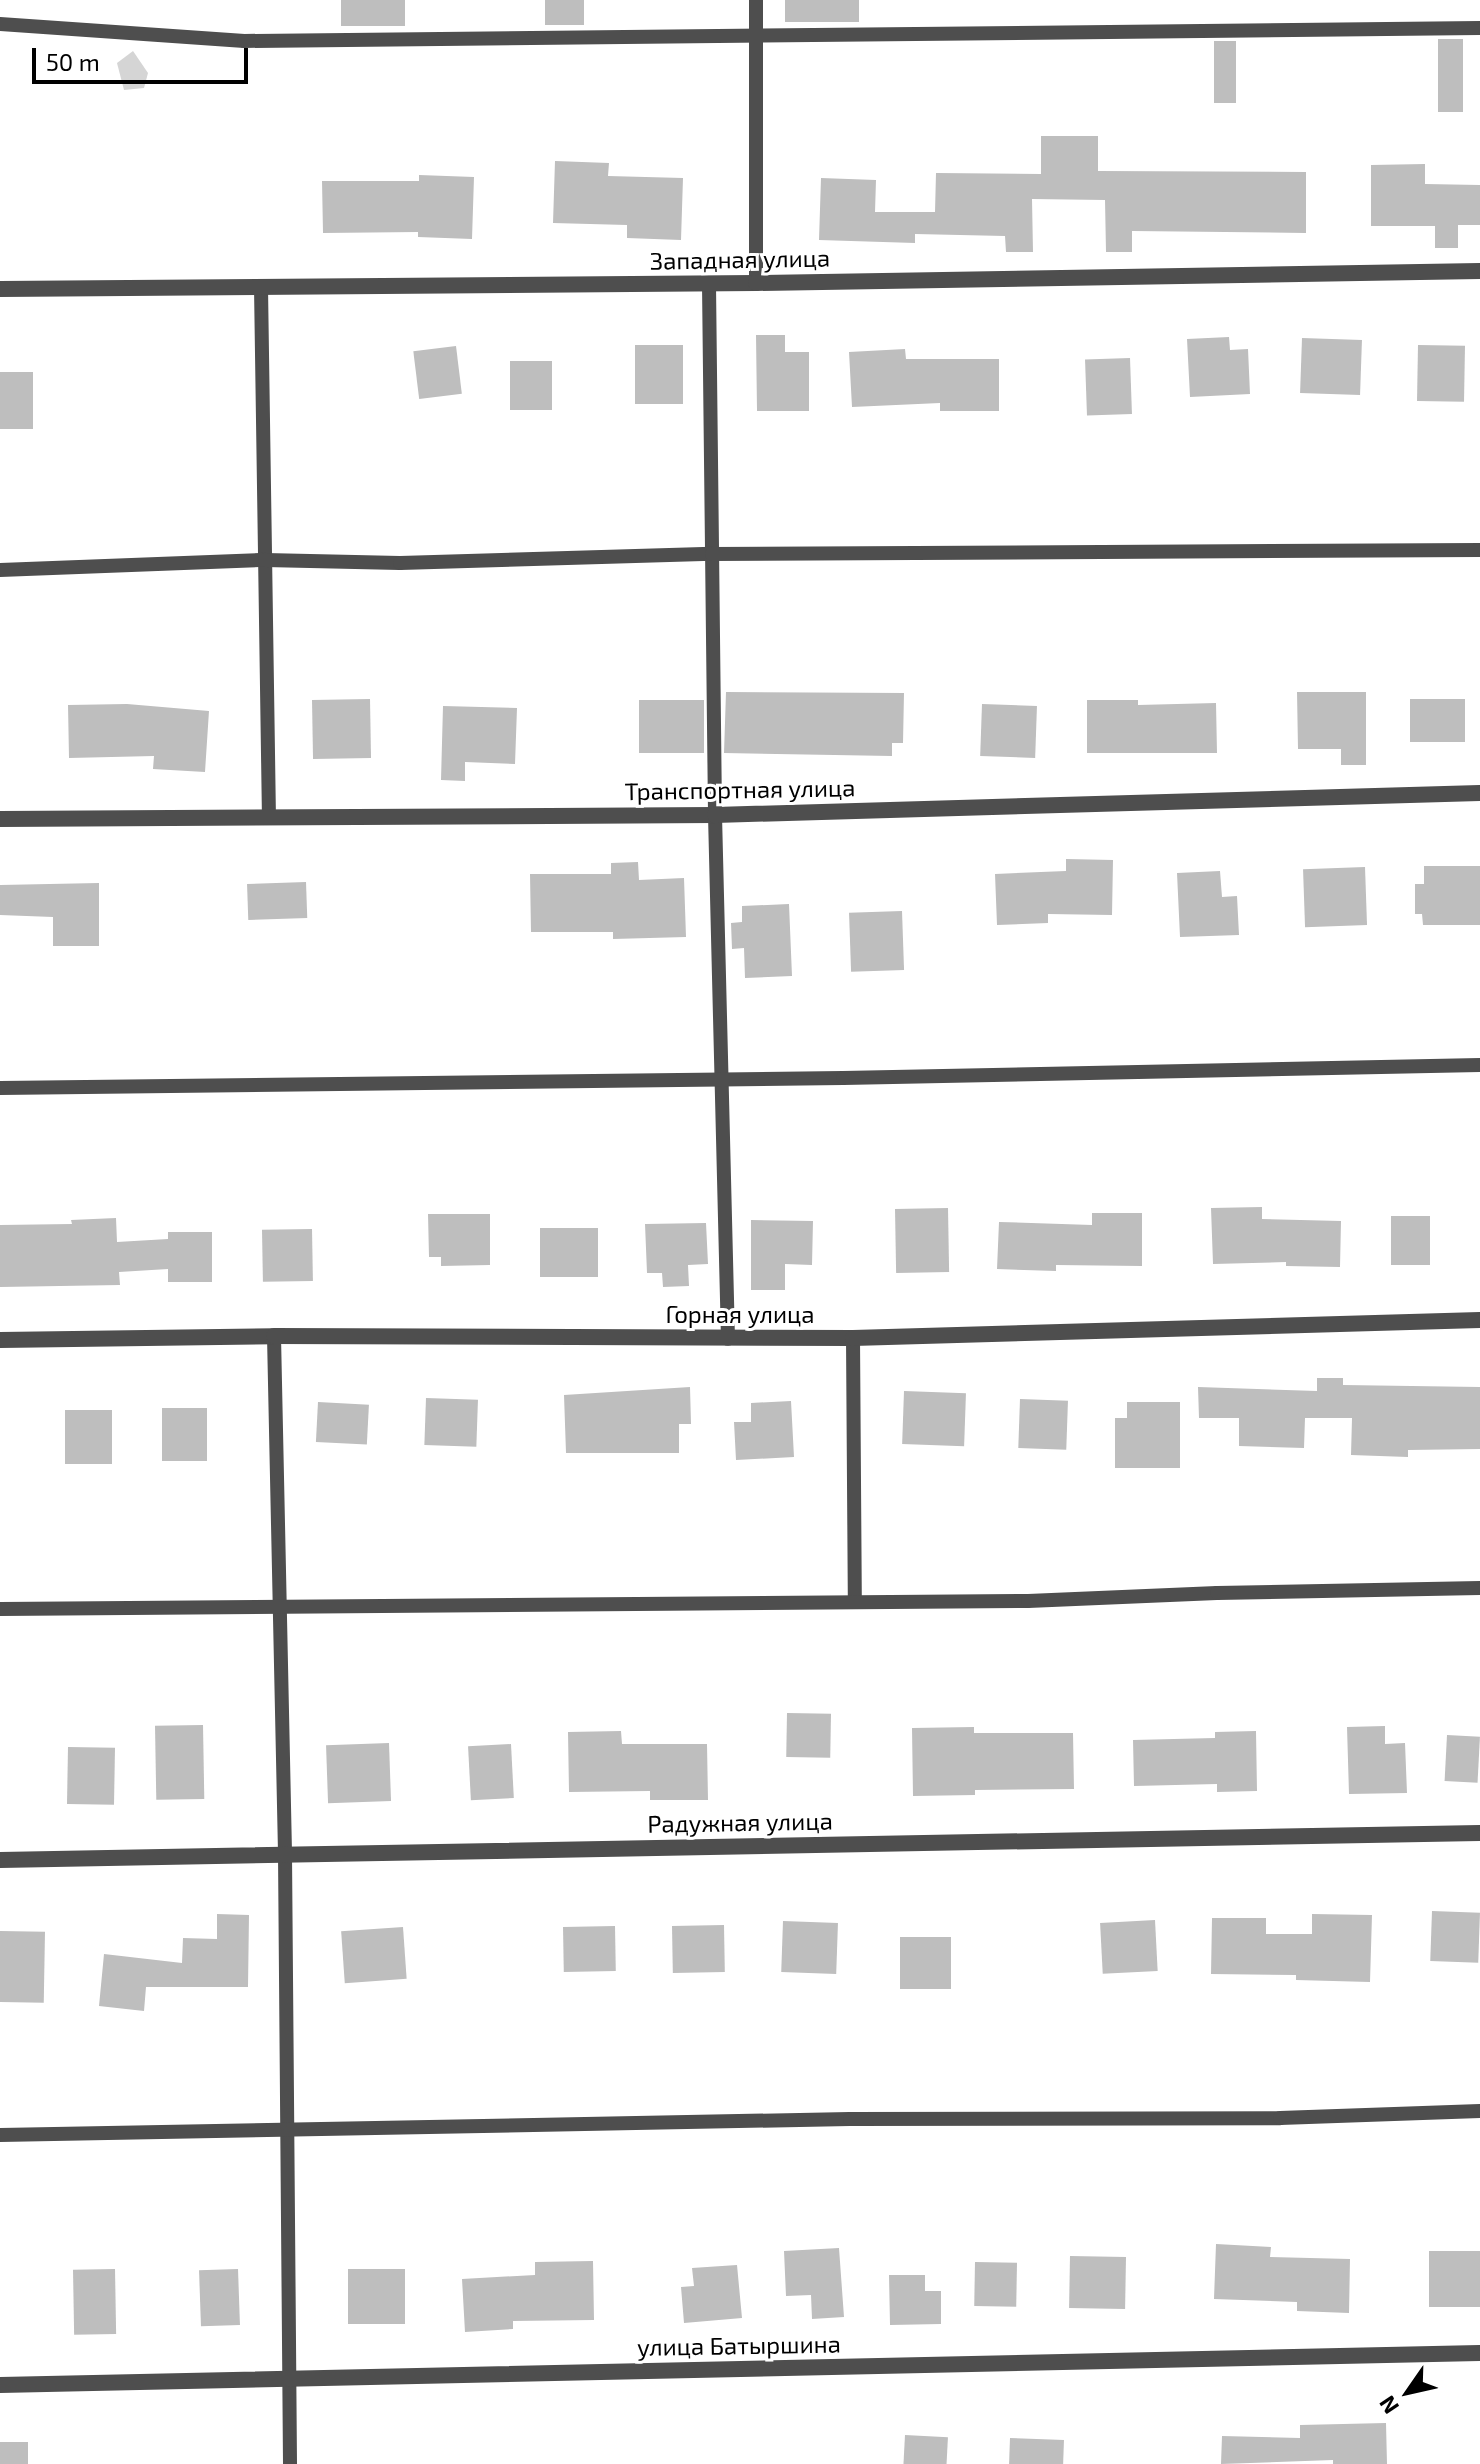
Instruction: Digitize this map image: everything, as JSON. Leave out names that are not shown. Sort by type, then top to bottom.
[{"type":"street","name":"Западная улица","points":[[0,289],[709,284],[1480,271]]},
{"type":"street","name":"Транспортная улица","points":[[0,819],[715,815],[1480,793]]},
{"type":"street","name":"Горная улица","points":[[0,1340],[274,1336],[853,1338],[1480,1320]]},
{"type":"street","name":"Радужная улица","points":[[0,1860],[1480,1833]]},
{"type":"street","name":"улица Батыршина","points":[[0,2385],[1480,2353]]},
{"type":"lane","points":[[756,0],[756,283]]},
{"type":"lane","points":[[0,24],[244,41],[1480,28]]},
{"type":"lane","points":[[709,284],[715,815],[728,1339]]},
{"type":"lane","points":[[261,287],[269,818]]},
{"type":"lane","points":[[0,570],[265,560],[430,563],[712,554],[1480,550]]},
{"type":"lane","points":[[0,1088],[1480,1065]]},
{"type":"lane","points":[[274,1336],[285,1854],[290,2464]]},
{"type":"lane","points":[[853,1338],[855,1601]]},
{"type":"lane","points":[[0,1609],[1028,1601],[1217,1593],[1480,1588]]},
{"type":"lane","points":[[0,2135],[287,2132],[850,2119],[1280,2118],[1480,2111]]},
{"type":"shaded area","points":[[133,51],[148,73],[144,88],[124,90],[117,63]]},
{"type":"building","points":[[341,0],[405,0],[405,26],[341,26]]},
{"type":"building","points":[[545,0],[584,0],[584,25],[545,25]]},
{"type":"building","points":[[785,0],[859,0],[859,22],[785,22]]},
{"type":"building","points":[[1438,39],[1463,39],[1463,112],[1438,112]]},
{"type":"building","points":[[1214,41],[1236,41],[1236,103],[1214,103]]},
{"type":"building","points":[[1041,136],[1098,136],[1098,171],[1306,172],[1306,233],[1132,231],[1132,252],[1106,252],[1105,200],[1032,199],[1033,252],[1006,252],[1005,236],[915,234],[915,243],[819,240],[821,178],[876,180],[875,212],[935,212],[936,173],[1041,174]]},
{"type":"building","points":[[555,161],[609,163],[608,176],[683,178],[681,240],[627,238],[627,225],[553,223]]},
{"type":"building","points":[[1425,164],[1425,184],[1480,185],[1480,225],[1458,225],[1458,248],[1435,248],[1435,226],[1371,226],[1371,165]]},
{"type":"building","points":[[419,175],[474,177],[472,239],[418,237],[418,232],[323,233],[322,181],[419,181]]},
{"type":"building","points":[[756,335],[785,335],[785,352],[809,352],[809,411],[757,411]]},
{"type":"building","points":[[1229,337],[1230,350],[1248,349],[1250,394],[1190,397],[1187,339]]},
{"type":"building","points":[[1302,338],[1362,340],[1360,395],[1300,393]]},
{"type":"building","points":[[635,345],[683,345],[683,404],[635,404]]},
{"type":"building","points":[[1418,345],[1465,346],[1464,402],[1417,401]]},
{"type":"building","points":[[456,346],[462,394],[419,399],[413,351]]},
{"type":"building","points":[[905,349],[906,359],[999,359],[999,411],[940,411],[940,403],[852,407],[849,352]]},
{"type":"building","points":[[1130,358],[1132,414],[1087,416],[1085,360]]},
{"type":"building","points":[[510,361],[552,361],[552,410],[510,410]]},
{"type":"building","points":[[0,372],[33,372],[33,429],[0,429]]},
{"type":"building","points":[[726,692],[904,693],[903,743],[892,743],[892,756],[724,753]]},
{"type":"building","points":[[1297,692],[1366,692],[1366,765],[1341,765],[1341,749],[1298,749]]},
{"type":"building","points":[[370,699],[371,758],[313,759],[312,700]]},
{"type":"building","points":[[1410,699],[1465,699],[1465,742],[1410,742]]},
{"type":"building","points":[[639,700],[704,700],[704,753],[639,753]]},
{"type":"building","points":[[1087,700],[1138,700],[1138,705],[1216,703],[1217,753],[1087,753]]},
{"type":"building","points":[[127,704],[209,711],[205,772],[153,769],[154,756],[69,758],[68,705]]},
{"type":"building","points":[[982,704],[1037,706],[1035,758],[980,756]]},
{"type":"building","points":[[443,706],[517,708],[515,764],[465,762],[465,781],[441,780]]},
{"type":"building","points":[[1066,859],[1113,860],[1112,915],[1048,914],[1048,923],[997,925],[995,874],[1066,871]]},
{"type":"building","points":[[638,862],[639,880],[684,878],[686,937],[613,939],[613,932],[531,932],[530,874],[611,874],[611,863]]},
{"type":"building","points":[[1424,866],[1480,866],[1480,925],[1423,925],[1422,914],[1415,914],[1415,884],[1424,884]]},
{"type":"building","points":[[1365,867],[1367,925],[1305,927],[1303,869]]},
{"type":"building","points":[[1220,871],[1222,897],[1237,896],[1239,935],[1180,937],[1177,873]]},
{"type":"building","points":[[306,882],[307,918],[248,920],[247,884]]},
{"type":"building","points":[[99,883],[99,946],[53,946],[53,917],[0,915],[0,885]]},
{"type":"building","points":[[789,904],[792,976],[745,978],[744,948],[732,949],[731,923],[742,922],[742,906]]},
{"type":"building","points":[[902,911],[904,970],[851,972],[849,913]]},
{"type":"building","points":[[1262,1207],[1262,1219],[1341,1221],[1340,1267],[1286,1266],[1286,1262],[1213,1264],[1211,1208]]},
{"type":"building","points":[[948,1208],[949,1272],[896,1273],[895,1209]]},
{"type":"building","points":[[1092,1213],[1142,1213],[1142,1266],[1056,1265],[1056,1271],[997,1269],[999,1222],[1092,1225]]},
{"type":"building","points":[[428,1214],[490,1214],[490,1265],[441,1266],[441,1257],[429,1257]]},
{"type":"building","points":[[1391,1216],[1430,1216],[1430,1265],[1391,1265]]},
{"type":"building","points":[[116,1218],[117,1242],[168,1239],[168,1232],[212,1232],[212,1282],[168,1282],[168,1269],[119,1272],[120,1285],[0,1287],[0,1225],[72,1224],[71,1220]]},
{"type":"building","points":[[751,1220],[813,1221],[812,1265],[785,1264],[785,1290],[751,1290]]},
{"type":"building","points":[[706,1223],[708,1264],[688,1265],[689,1286],[663,1287],[662,1273],[647,1273],[645,1224]]},
{"type":"building","points":[[540,1228],[598,1228],[598,1277],[540,1277]]},
{"type":"building","points":[[312,1229],[313,1281],[263,1282],[262,1230]]},
{"type":"building","points":[[1317,1378],[1343,1378],[1343,1385],[1480,1387],[1480,1449],[1408,1450],[1408,1457],[1351,1455],[1352,1418],[1305,1418],[1304,1448],[1239,1446],[1239,1418],[1199,1418],[1198,1387],[1317,1391]]},
{"type":"building","points":[[690,1387],[691,1424],[679,1424],[679,1453],[566,1453],[564,1395]]},
{"type":"building","points":[[904,1391],[966,1393],[964,1446],[902,1444]]},
{"type":"building","points":[[426,1398],[478,1400],[476,1447],[424,1445]]},
{"type":"building","points":[[1020,1399],[1068,1401],[1066,1450],[1018,1448]]},
{"type":"building","points":[[791,1401],[794,1457],[736,1460],[734,1422],[751,1422],[751,1403]]},
{"type":"building","points":[[318,1402],[369,1405],[367,1445],[316,1442]]},
{"type":"building","points":[[1127,1402],[1180,1402],[1180,1468],[1115,1468],[1115,1418],[1127,1418]]},
{"type":"building","points":[[162,1408],[207,1408],[207,1461],[162,1461]]},
{"type":"building","points":[[65,1410],[112,1410],[112,1464],[65,1464]]},
{"type":"building","points":[[787,1713],[831,1714],[830,1758],[786,1757]]},
{"type":"building","points":[[203,1725],[204,1799],[156,1800],[155,1726]]},
{"type":"building","points":[[1385,1726],[1385,1744],[1405,1743],[1407,1793],[1349,1794],[1347,1727]]},
{"type":"building","points":[[974,1727],[974,1733],[1073,1733],[1074,1789],[975,1790],[975,1795],[913,1796],[912,1728]]},
{"type":"building","points":[[621,1731],[622,1744],[707,1744],[708,1800],[650,1800],[650,1791],[569,1792],[568,1732]]},
{"type":"building","points":[[1256,1731],[1257,1791],[1217,1792],[1217,1784],[1134,1786],[1133,1740],[1215,1738],[1215,1732]]},
{"type":"building","points":[[1447,1735],[1480,1737],[1478,1783],[1445,1781]]},
{"type":"building","points":[[389,1743],[391,1801],[328,1803],[326,1745]]},
{"type":"building","points":[[511,1744],[514,1798],[471,1800],[468,1746]]},
{"type":"building","points":[[68,1747],[115,1748],[114,1805],[67,1804]]},
{"type":"building","points":[[1432,1911],[1480,1913],[1478,1963],[1430,1961]]},
{"type":"building","points":[[217,1914],[249,1915],[248,1987],[146,1987],[144,2011],[99,2006],[104,1954],[182,1963],[183,1938],[217,1939]]},
{"type":"building","points":[[1312,1914],[1372,1915],[1370,1982],[1296,1980],[1296,1975],[1211,1974],[1212,1918],[1266,1918],[1266,1934],[1312,1934]]},
{"type":"building","points":[[1155,1920],[1158,1971],[1103,1974],[1100,1923]]},
{"type":"building","points":[[783,1921],[838,1923],[836,1974],[781,1972]]},
{"type":"building","points":[[724,1925],[725,1972],[673,1973],[672,1926]]},
{"type":"building","points":[[615,1926],[616,1971],[564,1972],[563,1927]]},
{"type":"building","points":[[403,1927],[407,1979],[345,1983],[341,1931]]},
{"type":"building","points":[[0,1931],[45,1932],[44,2003],[0,2002]]},
{"type":"building","points":[[900,1937],[951,1937],[951,1989],[900,1989]]},
{"type":"building","points":[[1216,2244],[1271,2247],[1270,2257],[1350,2259],[1349,2313],[1297,2311],[1297,2302],[1214,2299]]},
{"type":"building","points":[[839,2248],[844,2317],[812,2319],[811,2295],[786,2296],[784,2251]]},
{"type":"building","points":[[1429,2251],[1480,2251],[1480,2307],[1429,2307]]},
{"type":"building","points":[[1070,2256],[1126,2257],[1125,2309],[1069,2308]]},
{"type":"building","points":[[593,2261],[594,2320],[513,2321],[513,2329],[465,2332],[462,2279],[535,2275],[535,2262]]},
{"type":"building","points":[[975,2262],[1017,2263],[1016,2307],[974,2306]]},
{"type":"building","points":[[737,2265],[742,2318],[684,2323],[681,2287],[694,2286],[692,2268]]},
{"type":"building","points":[[115,2269],[116,2334],[74,2335],[73,2270]]},
{"type":"building","points":[[238,2269],[240,2325],[201,2326],[199,2270]]},
{"type":"building","points":[[348,2269],[405,2269],[405,2324],[348,2324]]},
{"type":"building","points":[[889,2275],[925,2275],[925,2291],[941,2291],[941,2324],[890,2325]]},
{"type":"building","points":[[1386,2423],[1387,2464],[1333,2464],[1333,2460],[1221,2464],[1222,2436],[1300,2438],[1300,2425]]},
{"type":"building","points":[[905,2435],[948,2437],[947,2464],[903,2464]]},
{"type":"building","points":[[1010,2438],[1064,2440],[1063,2464],[1009,2464]]},
{"type":"building","points":[[0,2442],[28,2442],[28,2464],[0,2464]]}]
